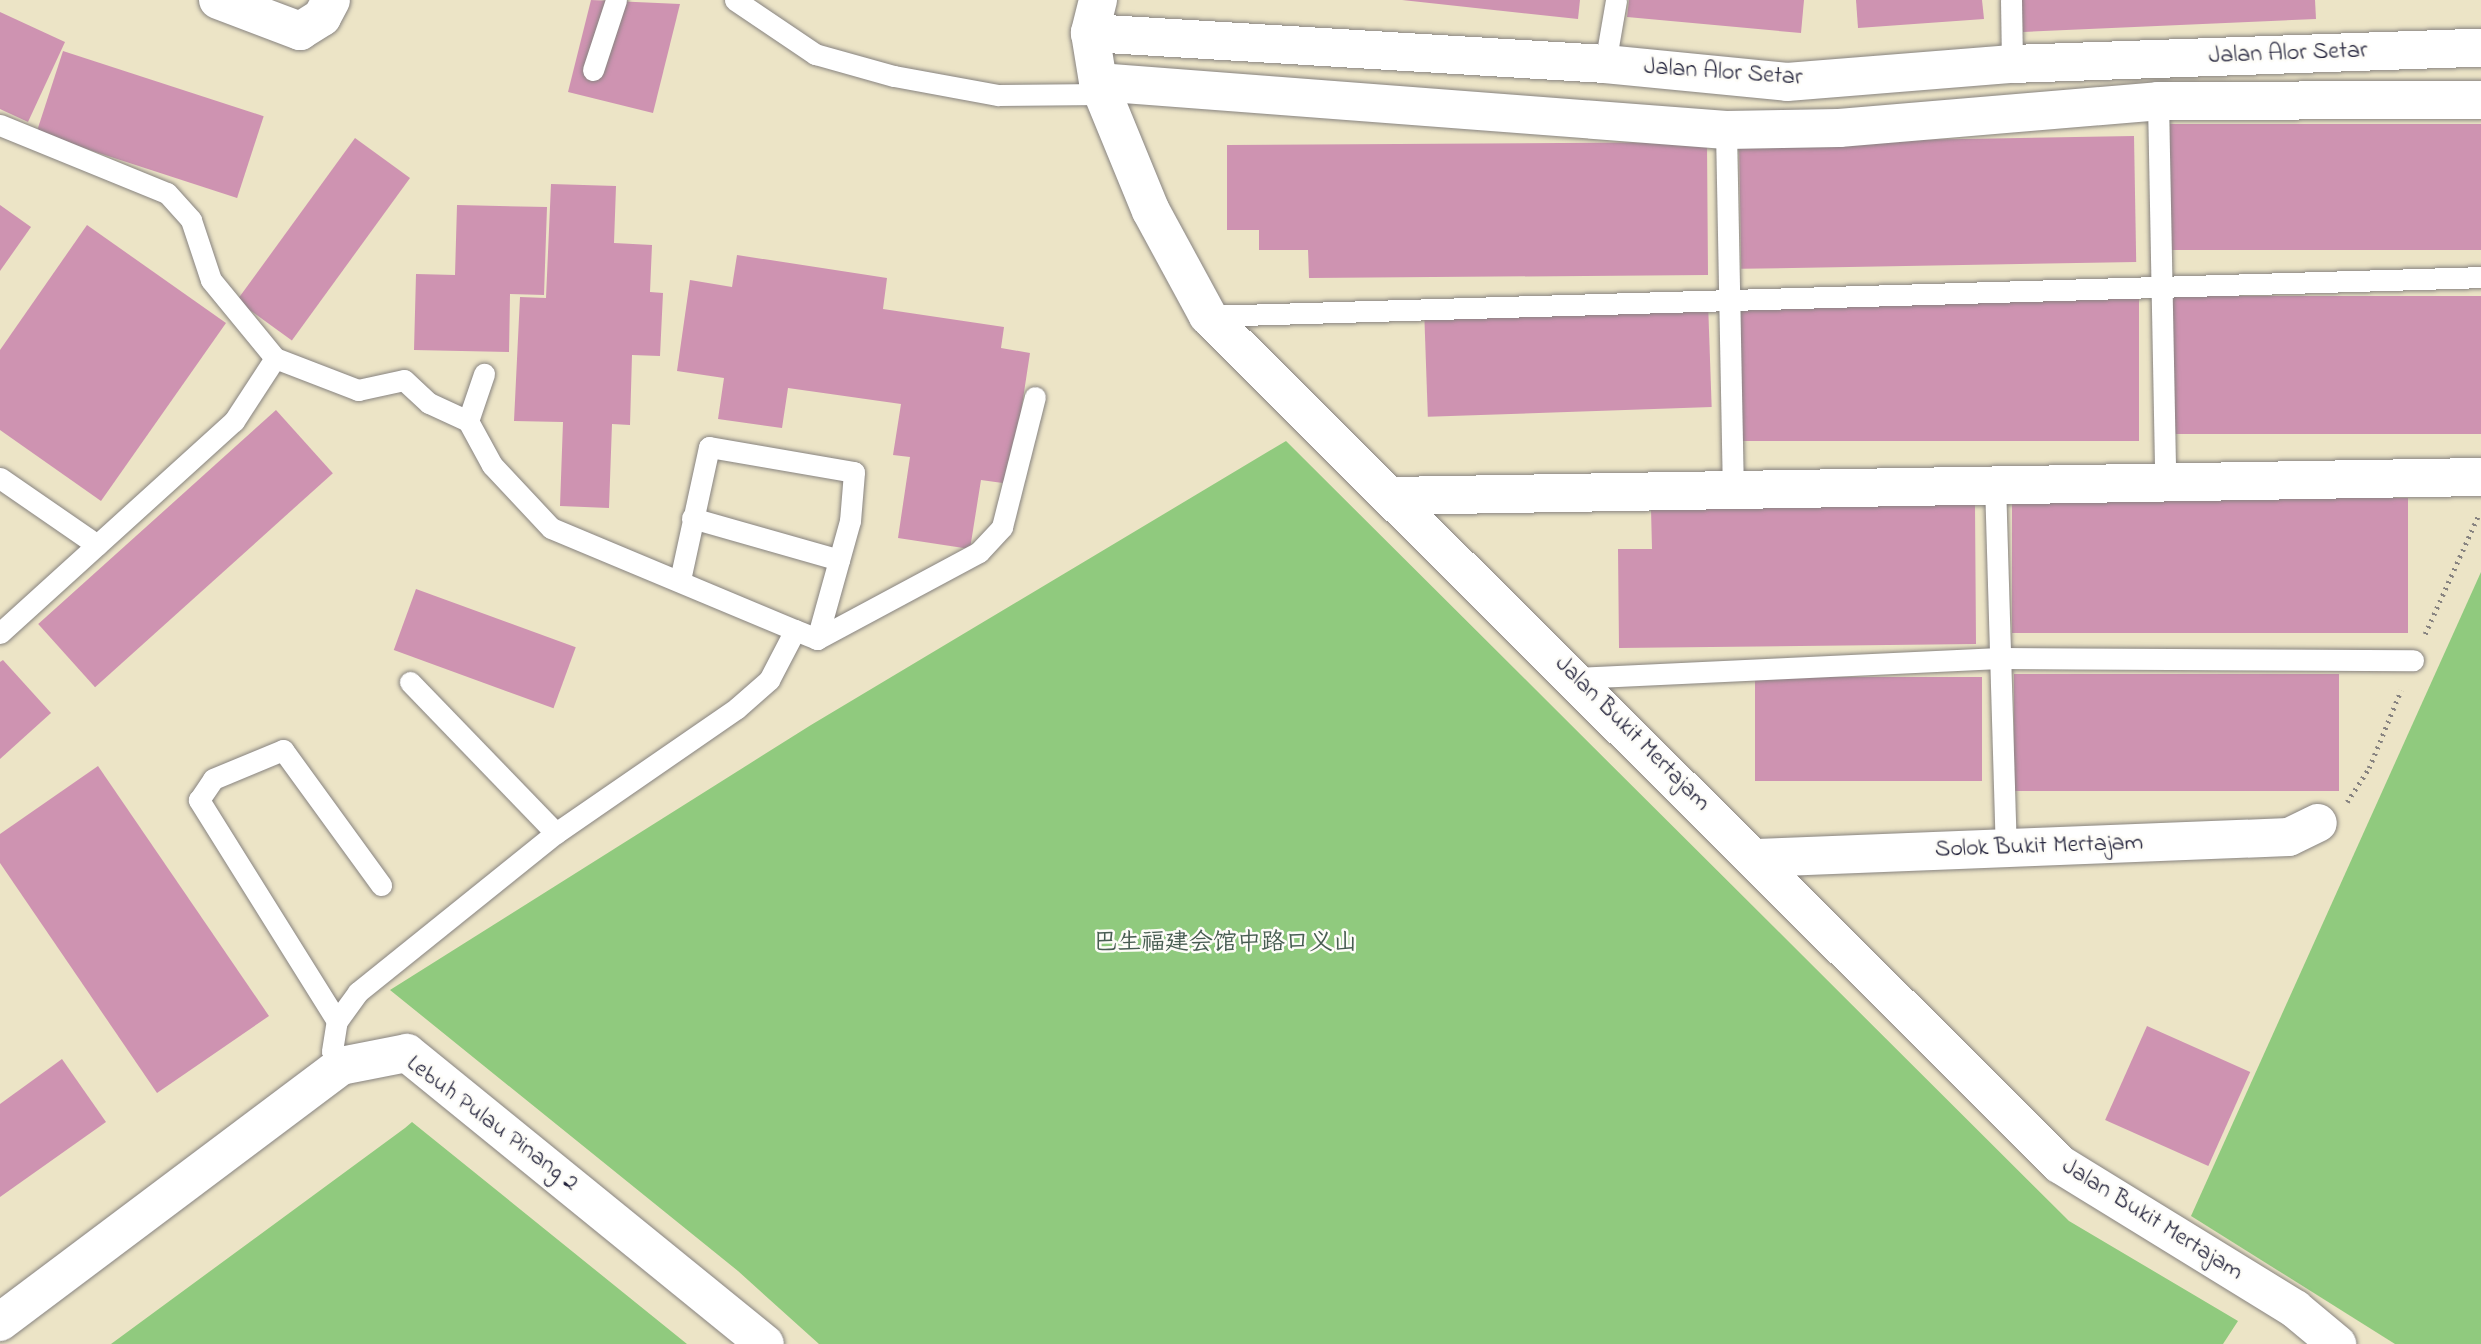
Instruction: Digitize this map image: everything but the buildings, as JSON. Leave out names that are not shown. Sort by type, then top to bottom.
[{"type":"street","points":[[218,0],[300,31],[322,17],[331,0]]},
{"type":"street","name":"Jalan Bukit Mertajam","points":[[1094,17],[1101,88],[1152,211],[1208,316],[1757,858],[2061,1165],[2295,1309],[2337,1344]]},
{"type":"street","name":"Jalan Alor Setar","points":[[1094,17],[1787,82],[2012,64],[2481,48]]},
{"type":"street","points":[[1101,88],[1726,130],[1839,128],[2158,101],[2481,100]]},
{"type":"street","points":[[1391,496],[1732,486],[2481,477]]},
{"type":"street","name":"Solok Bukit Mertajam","points":[[1757,858],[2290,837],[2318,823]]},
{"type":"street","name":"Lebuh Pulau Pinang 2","points":[[0,1322],[341,1066],[407,1053],[765,1344]]},
{"type":"lane","points":[[593,70],[615,0]]},
{"type":"lane","points":[[735,0],[815,54],[894,76],[998,95],[1101,88]]},
{"type":"lane","points":[[1605,64],[1616,0]]},
{"type":"lane","points":[[2011,0],[2012,64]]},
{"type":"lane","points":[[2158,101],[2165,481]]},
{"type":"lane","points":[[0,125],[167,193],[191,220],[211,280],[275,358],[358,390],[404,380],[429,403],[468,421],[492,465],[551,528],[817,639]]},
{"type":"lane","points":[[1726,130],[1732,486]]},
{"type":"lane","points":[[1208,316],[2481,277]]},
{"type":"lane","points":[[0,633],[234,421],[275,358]]},
{"type":"lane","points":[[468,421],[484,373]]},
{"type":"lane","points":[[817,639],[979,552],[1002,527],[1035,397]]},
{"type":"lane","points":[[680,580],[709,447],[854,472],[839,560],[817,639]]},
{"type":"lane","points":[[0,478],[97,545]]},
{"type":"lane","points":[[1994,483],[2006,848]]},
{"type":"lane","points":[[692,518],[839,560]]},
{"type":"lane","points":[[341,1066],[331,1051],[337,1021],[358,992],[556,833],[737,708],[769,680],[795,630]]},
{"type":"lane","points":[[1575,678],[2000,658],[2413,660]]},
{"type":"lane","points":[[410,682],[556,833]]},
{"type":"lane","points":[[337,1021],[199,800],[213,779],[283,750],[381,885]]},
{"type":"green space","name":"巴生福建会馆中路口义山","points":[[1286,441],[2069,1221],[2238,1321],[2223,1344],[819,1344],[738,1271],[390,990],[811,725]]},
{"type":"green space","points":[[2481,572],[2481,1344],[2395,1344],[2191,1216]]},
{"type":"green space","points":[[412,1122],[687,1344],[111,1344],[405,1128]]}]
